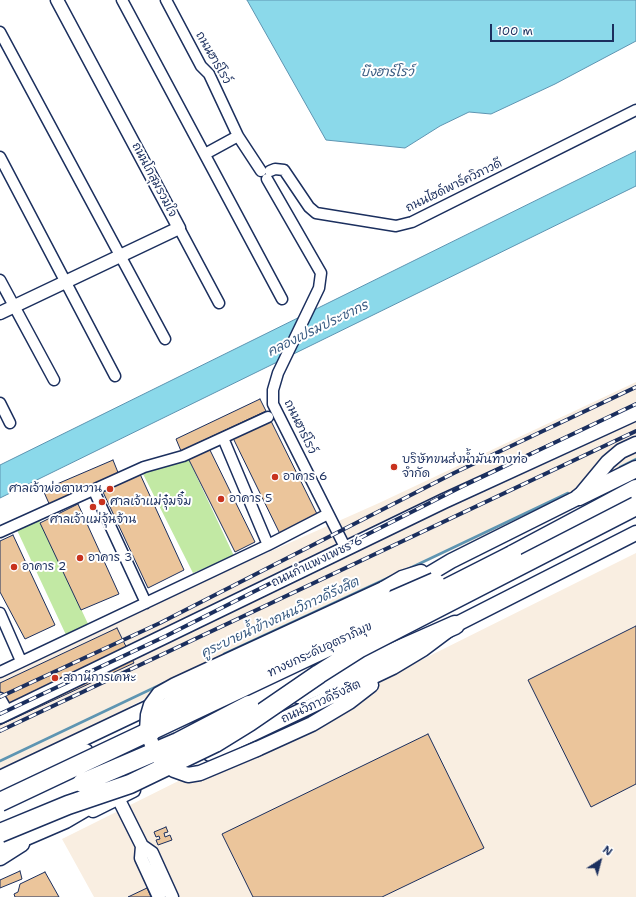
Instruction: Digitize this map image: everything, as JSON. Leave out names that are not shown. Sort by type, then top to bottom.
[{"type":"highway","points":[[579,497],[636,469]]},
{"type":"highway","points":[[0,788],[18,783],[194,702],[432,586],[636,481]]},
{"type":"highway","name":"ทางยกระดับอุตราภิมุข","points":[[0,802],[366,629],[512,556],[636,489]]},
{"type":"highway","name":"ทางยกระดับอุตราภิมุข","points":[[0,814],[110,773],[178,742],[306,674],[360,648],[636,506]]},
{"type":"highway","points":[[0,814],[50,787],[328,653],[512,576],[636,512]]},
{"type":"highway","points":[[150,739],[153,728],[164,710],[176,701],[406,594],[440,580],[512,556]]},
{"type":"highway","points":[[0,847],[64,819],[177,755],[303,692],[455,625]]},
{"type":"highway","name":"ทางยกระดับอุตราภิมุข","points":[[0,833],[68,805],[130,784],[215,743],[360,648]]},
{"type":"main road","name":"ถนนกำแพงเพชร 6","points":[[4,714],[346,549],[636,413]]},
{"type":"main road","points":[[0,778],[12,771],[409,586],[451,560],[579,497],[608,462],[621,451],[636,444]]},
{"type":"main road","name":"ถนนวิภาวดีรังสิต","points":[[0,858],[28,840],[393,667],[423,649],[455,625],[636,533]]},
{"type":"main road","points":[[393,667],[350,702],[312,724],[200,773],[188,775],[174,770],[162,762],[147,731],[148,715],[151,705],[159,694],[384,589],[402,578],[451,560]]},
{"type":"street","name":"ถนนโกสุมรวมใจ","points":[[0,313],[180,228],[57,0]]},
{"type":"street","points":[[122,0],[282,299]]},
{"type":"street","name":"ถนนฮาร์โรว์","points":[[166,0],[201,66],[209,74],[236,133],[266,174],[321,273],[319,288],[278,373],[273,390],[273,399],[274,404],[346,549]]},
{"type":"street","points":[[0,32],[165,339]]},
{"type":"street","name":"ถนนไฮด์พาร์ควิภาวดี","points":[[266,174],[275,169],[284,170],[309,207],[316,213],[396,226],[412,222],[636,110]]},
{"type":"street","points":[[203,151],[236,133]]},
{"type":"street","points":[[0,157],[67,281],[115,376]]},
{"type":"street","points":[[180,228],[219,302]]},
{"type":"street","points":[[0,280],[54,380]]},
{"type":"street","points":[[0,403],[10,423]]},
{"type":"street","points":[[0,532],[43,511],[94,491],[144,467],[176,459],[268,417]]},
{"type":"street","points":[[223,438],[268,545]]},
{"type":"street","points":[[94,491],[146,602]]},
{"type":"street","points":[[0,672],[268,545],[328,514]]},
{"type":"street","points":[[0,613],[22,661]]},
{"type":"street","points":[[0,698],[4,714]]},
{"type":"street","points":[[118,798],[142,846],[152,853],[172,897]]},
{"type":"street","points":[[142,846],[141,858],[159,897]]},
{"type":"shaded area","points":[[636,382],[636,462],[510,523],[219,659],[71,738],[0,770],[0,672],[379,503]]},
{"type":"shaded area","points":[[636,553],[636,897],[94,897],[62,839]]},
{"type":"green space","points":[[187,456],[234,556],[193,573],[141,470]]},
{"type":"green space","points":[[38,517],[89,626],[67,637],[16,528]]},
{"type":"water","name":"บึงฮาร์โรว์","points":[[247,0],[636,0],[636,41],[555,84],[491,114],[469,112],[440,126],[405,148],[326,140]]},
{"type":"water","name":"คลองเปรมประชากร","points":[[636,151],[636,186],[0,498],[0,465]]},
{"type":"building","points":[[260,399],[266,411],[181,451],[176,439]]},
{"type":"building","name":"อาคาร 6","points":[[271,421],[318,516],[280,534],[233,438]]},
{"type":"building","name":"อาคาร 5","points":[[208,446],[255,542],[235,552],[187,456]]},
{"type":"building","points":[[113,460],[119,475],[51,508],[43,490]]},
{"type":"building","points":[[140,474],[184,570],[148,588],[103,492]]},
{"type":"building","name":"อาคาร 3","points":[[78,504],[119,594],[81,610],[40,523]]},
{"type":"building","name":"อาคาร 2","points":[[13,535],[55,625],[25,639],[0,592],[0,541]]},
{"type":"building","points":[[636,626],[636,784],[591,807],[528,680]]},
{"type":"building","name":"สถานีการเคหะ","points":[[117,628],[134,663],[0,725],[0,683]]},
{"type":"building","points":[[428,734],[484,848],[382,897],[253,897],[222,834]]},
{"type":"building","points":[[166,827],[168,832],[164,833],[165,837],[170,835],[172,840],[158,845],[156,840],[160,839],[159,836],[156,837],[154,832]]},
{"type":"building","points":[[20,871],[22,879],[0,888],[0,880]]},
{"type":"building","points":[[45,872],[59,897],[15,897],[14,894],[18,892],[20,884]]},
{"type":"building","points":[[147,888],[151,897],[128,897]]},
{"type":"waterway","name":"คูระบายน้ำข้างถนนวิภาวดีรังสิต","points":[[620,467],[636,459]]},
{"type":"waterway","name":"คูระบายน้ำข้างถนนวิภาวดีรังสิต","points":[[406,570],[568,493]]},
{"type":"waterway","name":"คูระบายน้ำข้างถนนวิภาวดีรังสิต","points":[[224,654],[390,577]]},
{"type":"waterway","name":"คูระบายน้ำข้างถนนวิภาวดีรังสิต","points":[[0,761],[164,683]]},
{"type":"railway","points":[[0,697],[160,623],[454,473],[636,387]]},
{"type":"railway","points":[[0,714],[166,636],[461,487],[636,404]]},
{"type":"railway","points":[[0,731],[636,431]]},
{"type":"place","name":"บริษัทขนส่งน้ำมันทางท่อ จำกัด","points":[[394,467]]},
{"type":"place","name":"อาคาร 6","points":[[275,477]]},
{"type":"place","name":"ศาลเจ้าพ่อตาหวาน","points":[[110,489]]},
{"type":"place","name":"อาคาร 5","points":[[221,499]]},
{"type":"place","name":"ศาลเจ้าแม่จุ๋มจิ๋ม","points":[[102,502]]},
{"type":"place","name":"ศาลเจ้าแม่จุ้นจ้าน","points":[[93,507]]},
{"type":"place","name":"อาคาร 3","points":[[80,558]]},
{"type":"place","name":"อาคาร 2","points":[[14,567]]},
{"type":"place","name":"สถานีการเคหะ","points":[[55,678]]}]
